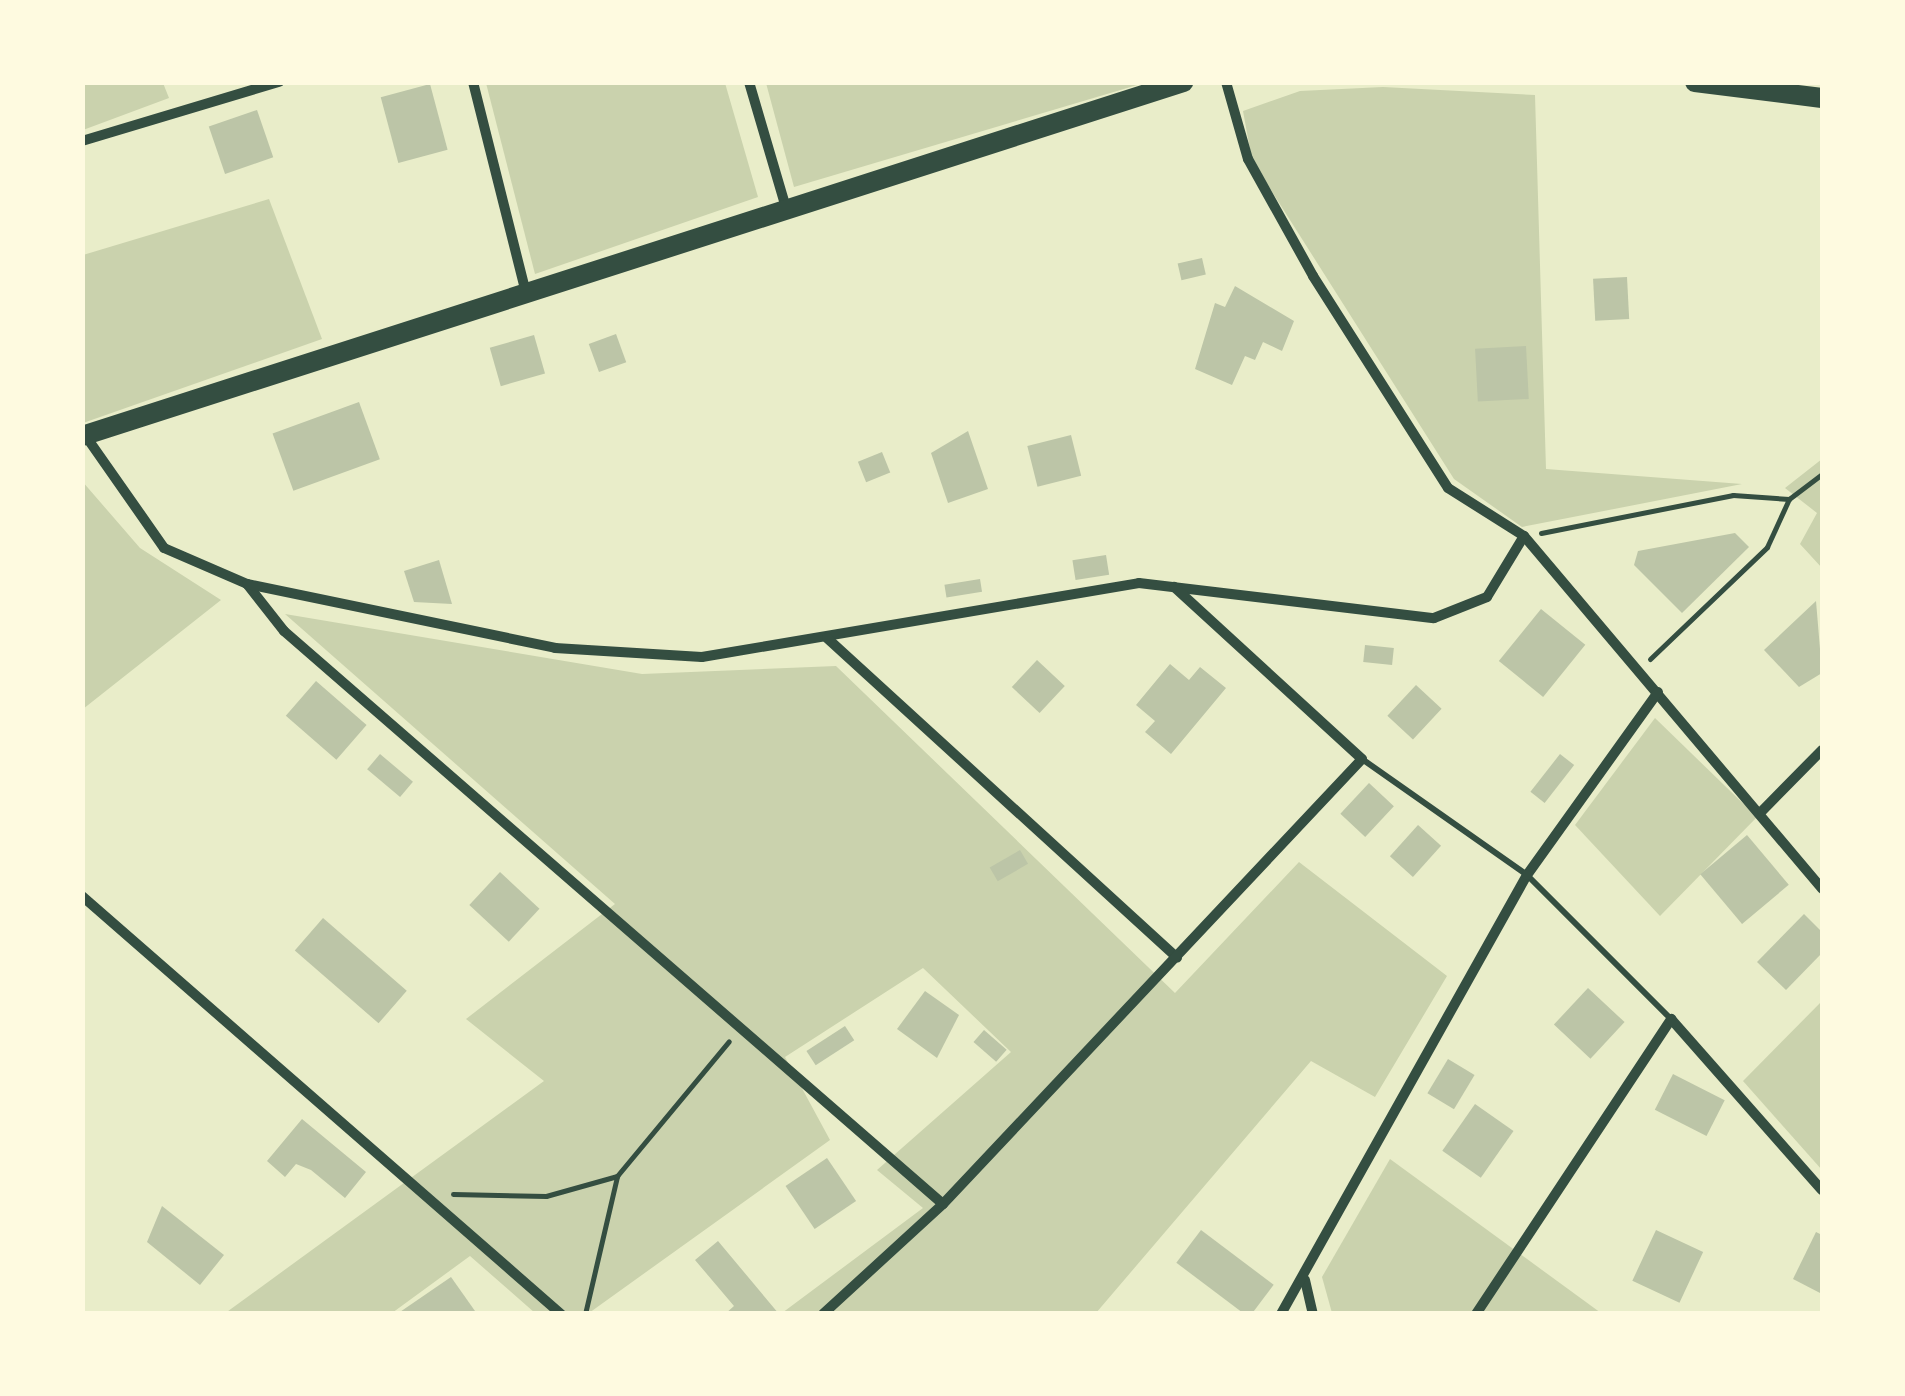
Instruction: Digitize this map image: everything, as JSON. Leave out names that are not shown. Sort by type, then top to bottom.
[{"type":"main road","points":[[84,436],[785,204],[1182,82]]},
{"type":"main road","points":[[1695,82],[1822,98]]},
{"type":"street","points":[[82,141],[280,82]]},
{"type":"street","points":[[473,82],[525,288]]},
{"type":"street","points":[[749,82],[785,204]]},
{"type":"street","points":[[1226,82],[1248,159],[1312,276],[1448,488],[1524,536],[1762,811],[1822,889]]},
{"type":"street","points":[[84,436],[164,548],[247,584],[556,648],[702,657],[1139,584],[1434,618],[1487,596],[1524,536]]},
{"type":"street","points":[[247,584],[284,631],[944,1204]]},
{"type":"street","points":[[823,1314],[944,1204],[1362,758],[1174,587]]},
{"type":"street","points":[[827,638],[1177,958]]},
{"type":"street","points":[[1280,1314],[1304,1279],[1527,874],[1658,692]]},
{"type":"street","points":[[1762,811],[1822,750]]},
{"type":"street","points":[[82,896],[561,1314]]},
{"type":"street","points":[[1476,1314],[1670,1020],[1822,1190]]},
{"type":"street","points":[[1304,1279],[1313,1314]]},
{"type":"lane","points":[[1362,758],[1527,874],[1670,1020]]},
{"type":"path","points":[[1639,669],[1768,547],[1789,499],[1822,474]]},
{"type":"path","points":[[1524,536],[1733,495],[1789,499]]},
{"type":"path","points":[[585,1314],[617,1176],[740,1028]]},
{"type":"path","points":[[428,1194],[546,1196],[617,1176]]},
{"type":"green space","points":[[83,82],[163,83],[169,98],[83,130]]},
{"type":"green space","points":[[766,82],[1144,83],[794,187]]},
{"type":"green space","points":[[486,83],[725,83],[758,197],[535,274]]},
{"type":"green space","points":[[1383,87],[1535,95],[1546,469],[1742,484],[1522,527],[1454,479],[1252,160],[1243,111],[1300,91]]},
{"type":"green space","points":[[269,199],[322,339],[83,423],[83,255]]},
{"type":"green space","points":[[1822,459],[1822,568],[1800,544],[1817,513],[1785,488]]},
{"type":"green space","points":[[82,481],[140,548],[221,600],[83,709]]},
{"type":"green space","points":[[285,614],[642,674],[836,666],[1175,993],[1299,862],[1447,976],[1375,1097],[1311,1061],[1096,1313],[782,1313],[923,1208],[877,1170],[1011,1052],[923,968],[785,1057],[830,1140],[589,1313],[535,1313],[470,1256],[392,1313],[224,1314],[544,1081],[466,1019],[615,904]]},
{"type":"green space","points":[[1655,718],[1757,817],[1660,916],[1575,825]]},
{"type":"green space","points":[[1822,1001],[1822,1170],[1743,1081]]},
{"type":"green space","points":[[1390,1159],[1601,1313],[1332,1313],[1322,1277]]},
{"type":"building","points":[[430,84],[448,150],[398,163],[381,97]]},
{"type":"building","points":[[257,110],[273,157],[225,174],[209,127]]},
{"type":"building","points":[[1202,258],[1206,275],[1181,280],[1178,264]]},
{"type":"building","points":[[1627,277],[1629,319],[1595,321],[1593,279]]},
{"type":"building","points":[[1235,286],[1294,321],[1282,351],[1263,342],[1255,360],[1245,356],[1232,385],[1195,369],[1215,303],[1225,307]]},
{"type":"building","points":[[616,334],[626,362],[599,372],[589,344]]},
{"type":"building","points":[[534,335],[545,373],[501,386],[490,348]]},
{"type":"building","points":[[1526,346],[1529,399],[1478,402],[1475,349]]},
{"type":"building","points":[[359,402],[380,459],[293,491],[273,433]]},
{"type":"building","points":[[968,431],[988,489],[948,503],[931,453]]},
{"type":"building","points":[[1071,435],[1081,476],[1037,487],[1027,446]]},
{"type":"building","points":[[882,452],[890,472],[866,482],[858,462]]},
{"type":"building","points":[[1735,533],[1749,547],[1682,613],[1634,565],[1638,551]]},
{"type":"building","points":[[1106,555],[1109,575],[1076,580],[1072,560]]},
{"type":"building","points":[[439,560],[452,604],[414,602],[404,571]]},
{"type":"building","points":[[980,579],[982,592],[946,597],[944,585]]},
{"type":"building","points":[[1816,601],[1822,673],[1799,687],[1764,650]]},
{"type":"building","points":[[1541,609],[1585,645],[1543,697],[1499,661]]},
{"type":"building","points":[[1365,645],[1394,648],[1392,665],[1363,662]]},
{"type":"building","points":[[1037,660],[1065,686],[1040,713],[1012,687]]},
{"type":"building","points":[[1170,664],[1189,680],[1200,667],[1226,688],[1171,754],[1145,732],[1155,721],[1136,705]]},
{"type":"building","points":[[316,681],[367,725],[336,760],[286,716]]},
{"type":"building","points":[[1416,685],[1442,709],[1413,740],[1387,716]]},
{"type":"building","points":[[380,754],[413,782],[400,797],[367,769]]},
{"type":"building","points":[[1560,754],[1574,765],[1545,803],[1530,792]]},
{"type":"building","points":[[1369,783],[1394,806],[1365,837],[1340,814]]},
{"type":"building","points":[[1418,825],[1441,846],[1413,877],[1390,856]]},
{"type":"building","points":[[1747,835],[1789,885],[1742,924],[1700,874]]},
{"type":"building","points":[[1020,850],[1028,864],[998,881],[990,868]]},
{"type":"building","points":[[500,872],[539,909],[509,942],[469,905]]},
{"type":"building","points":[[1804,914],[1822,932],[1822,953],[1786,990],[1757,962]]},
{"type":"building","points":[[323,918],[407,991],[379,1023],[295,950]]},
{"type":"building","points":[[1588,988],[1625,1022],[1590,1059],[1554,1025]]},
{"type":"building","points":[[925,991],[959,1015],[937,1058],[897,1029]]},
{"type":"building","points":[[845,1026],[854,1040],[816,1065],[806,1051]]},
{"type":"building","points":[[984,1030],[1007,1050],[996,1062],[974,1042]]},
{"type":"building","points":[[1448,1059],[1475,1075],[1454,1109],[1427,1093]]},
{"type":"building","points":[[1673,1074],[1725,1100],[1707,1136],[1655,1110]]},
{"type":"building","points":[[1475,1104],[1514,1131],[1481,1178],[1442,1151]]},
{"type":"building","points":[[302,1119],[366,1172],[345,1198],[311,1170],[296,1164],[285,1177],[267,1161]]},
{"type":"building","points":[[827,1158],[856,1201],[815,1229],[786,1186]]},
{"type":"building","points":[[162,1206],[224,1255],[200,1285],[147,1242]]},
{"type":"building","points":[[1201,1230],[1274,1285],[1252,1314],[1244,1314],[1176,1263]]},
{"type":"building","points":[[1656,1230],[1703,1252],[1679,1303],[1632,1281]]},
{"type":"building","points":[[1816,1232],[1822,1235],[1822,1294],[1793,1279]]},
{"type":"building","points":[[718,1241],[779,1314],[725,1314],[734,1306],[695,1260]]},
{"type":"building","points":[[451,1277],[475,1311],[397,1314]]}]
